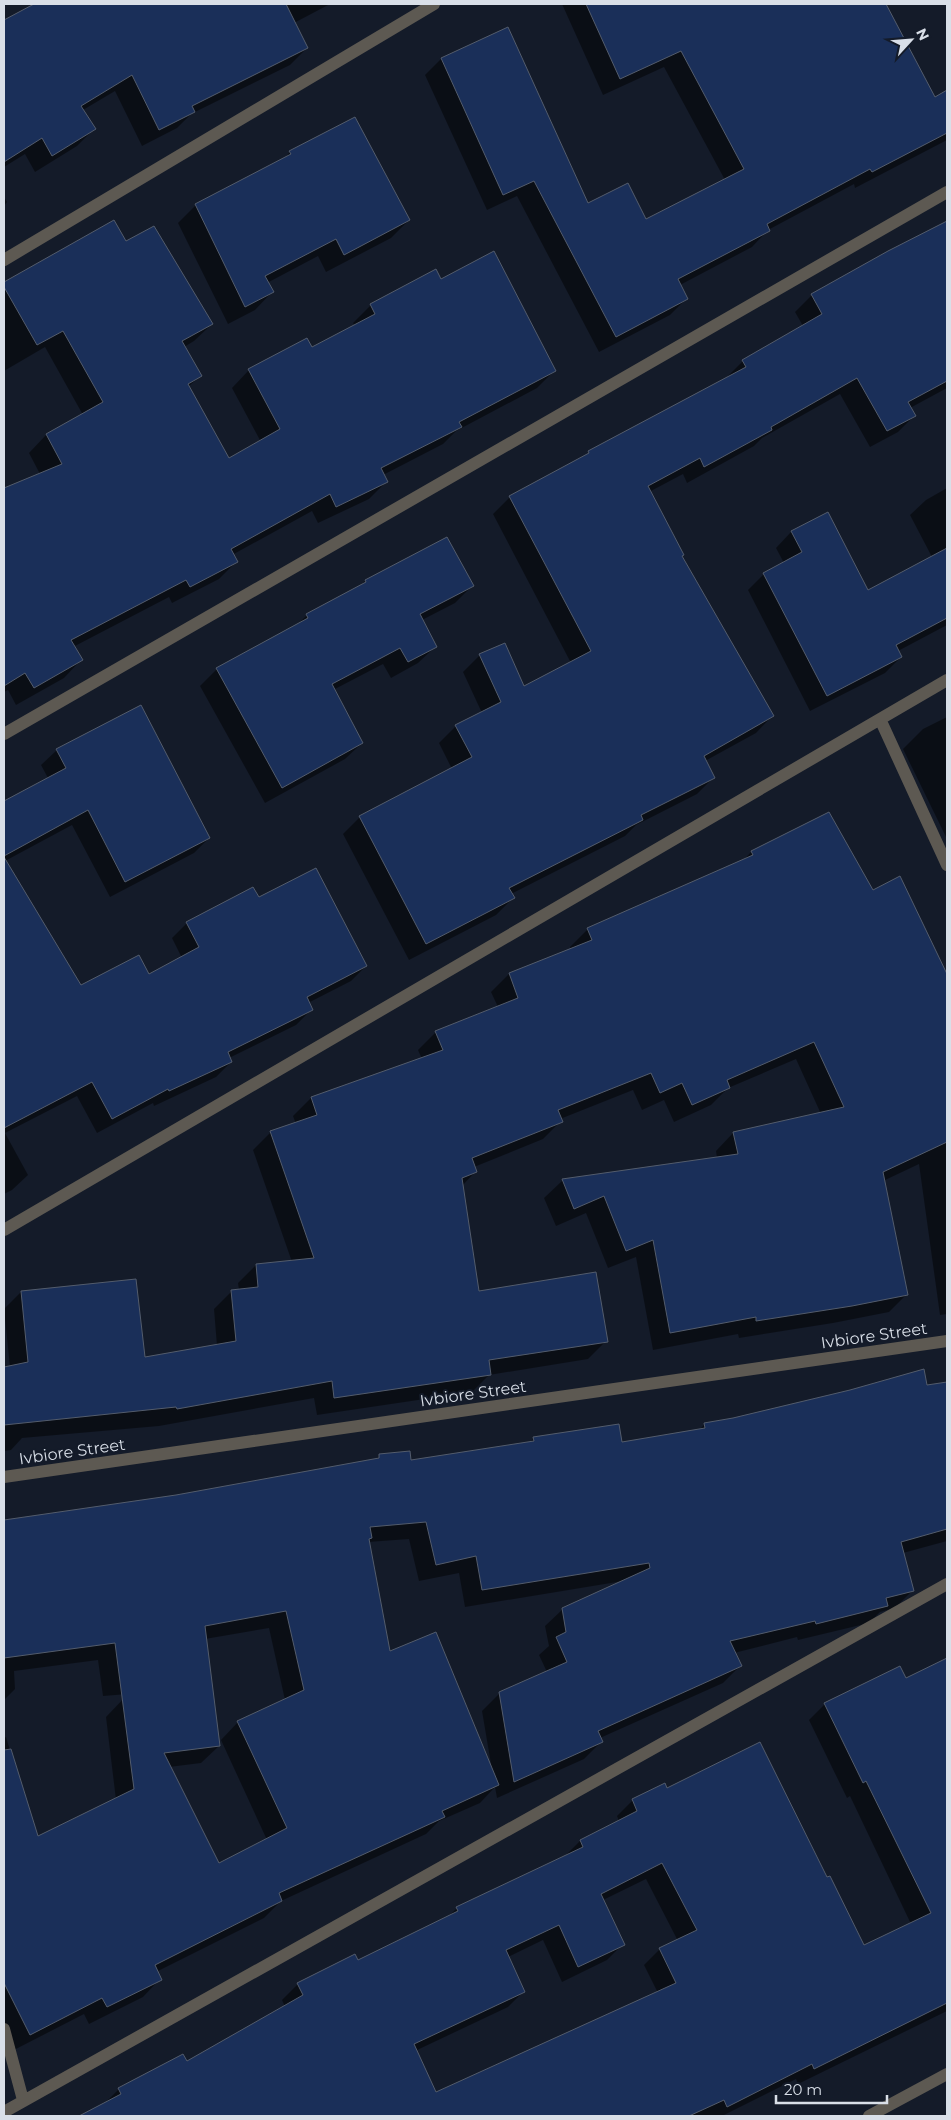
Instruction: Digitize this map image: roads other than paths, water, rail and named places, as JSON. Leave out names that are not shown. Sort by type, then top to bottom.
[{"type":"street","points":[[4,260],[434,4]]},
{"type":"street","points":[[4,734],[947,192]]},
{"type":"street","points":[[4,1230],[947,680]]},
{"type":"street","points":[[880,719],[947,866]]},
{"type":"street","name":"Ivbiore Street","points":[[4,1477],[947,1341]]},
{"type":"street","points":[[4,2112],[947,1584]]},
{"type":"street","points":[[4,2029],[23,2100]]},
{"type":"street","points":[[869,2116],[947,2074]]}]
